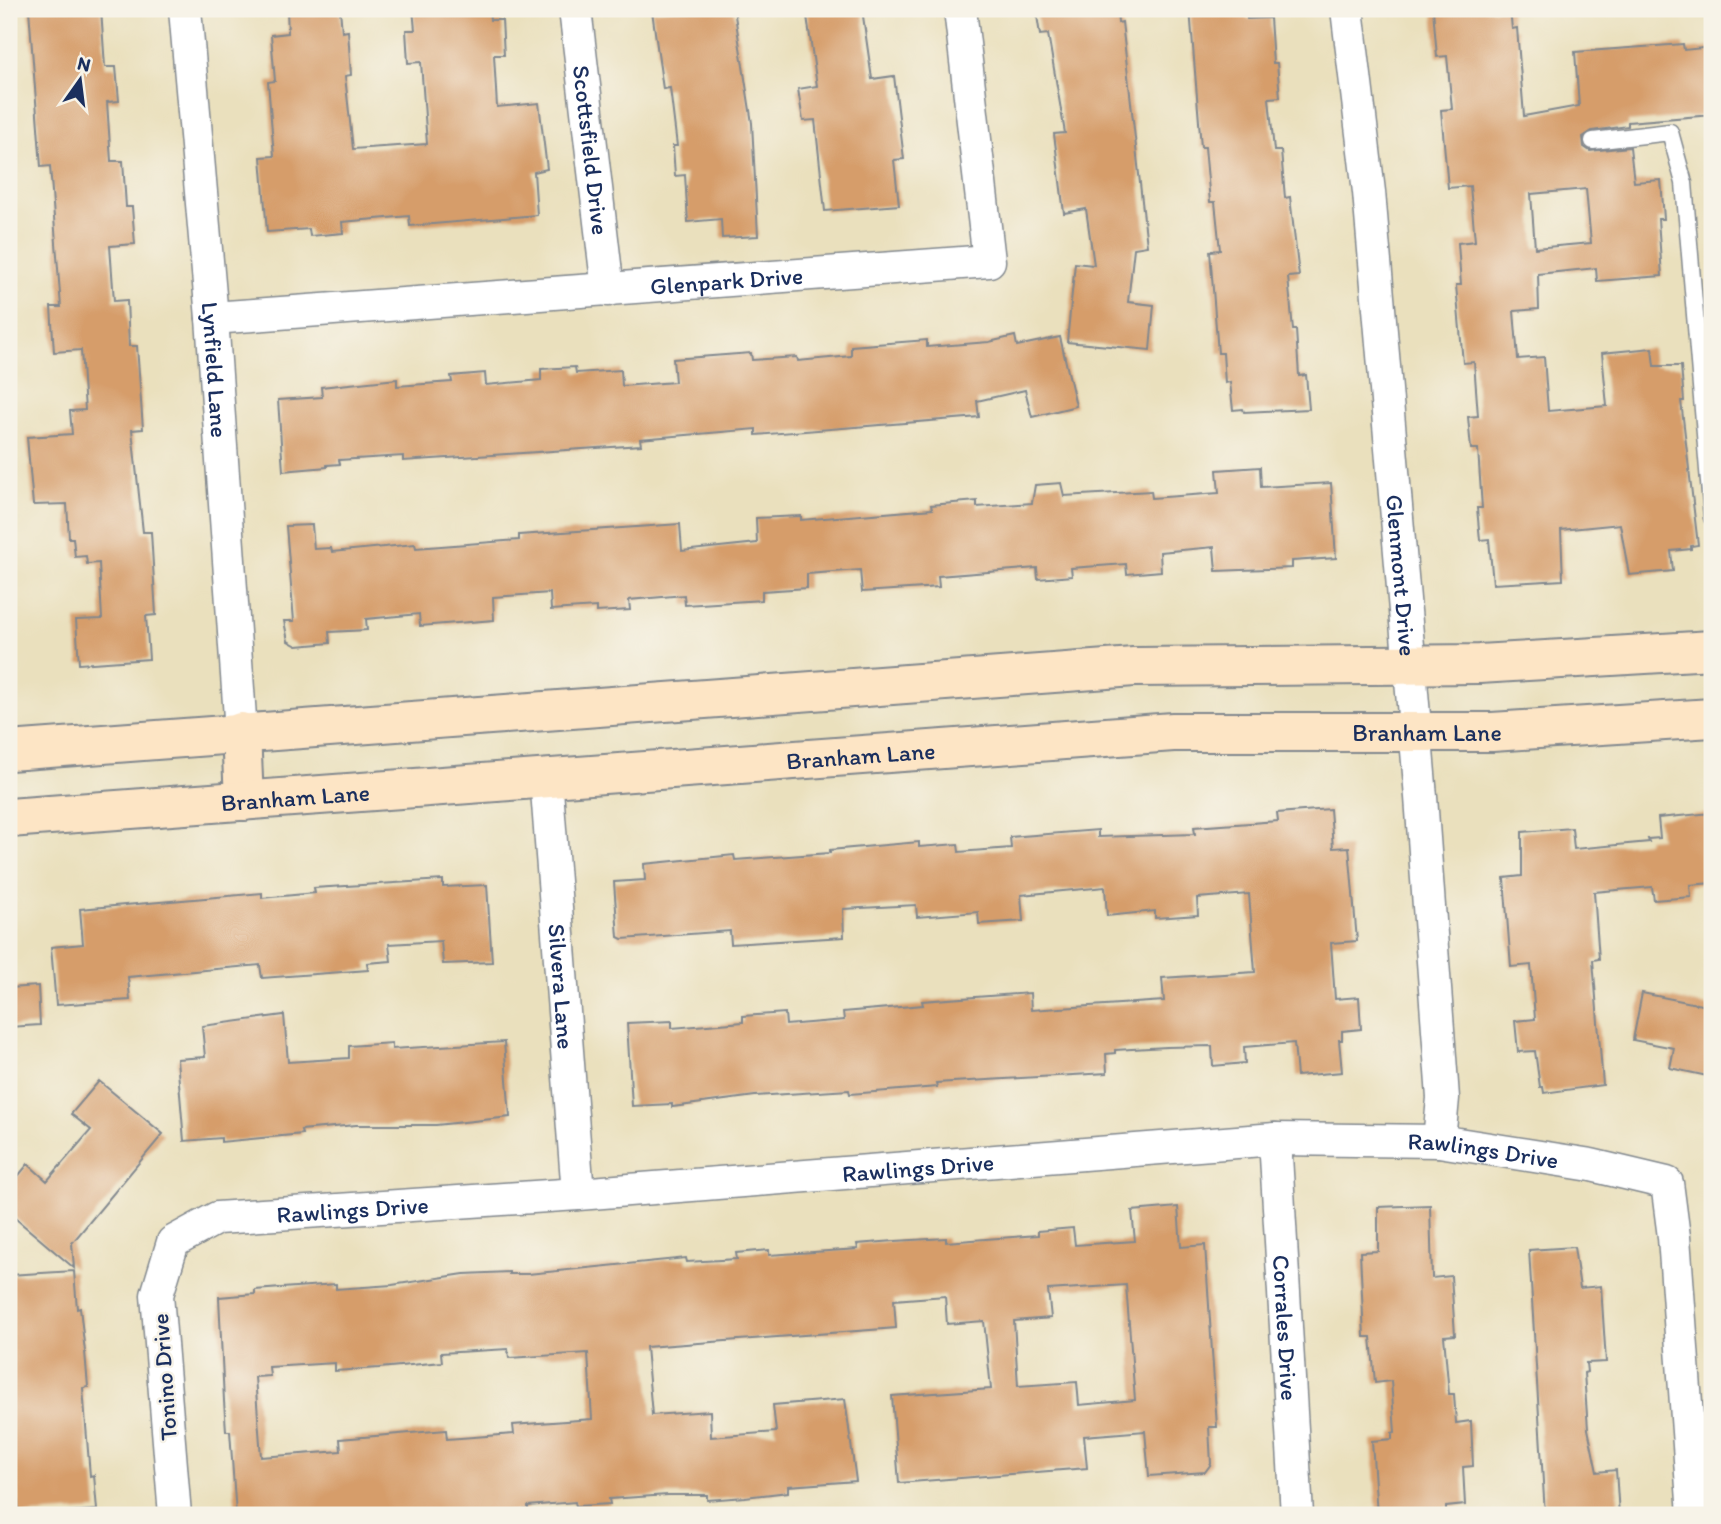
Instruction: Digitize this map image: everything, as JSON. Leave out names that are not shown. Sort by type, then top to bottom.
[{"type":"main road","points":[[9,751],[1134,667],[1479,664],[1712,650]]},
{"type":"main road","name":"Branham Lane","points":[[9,818],[1173,732],[1492,732],[1712,718]]},
{"type":"main road","points":[[241,732],[244,801]]},
{"type":"street","name":"Lynfield Lane","points":[[185,9],[212,318],[241,732]]},
{"type":"street","name":"Scottsfield Drive","points":[[576,9],[608,290]]},
{"type":"street","name":"Glenpark Drive","points":[[212,318],[989,261],[960,9]]},
{"type":"street","name":"Glenmont Drive","points":[[1347,9],[1369,192],[1415,733],[1443,1098],[1440,1141]]},
{"type":"street","name":"Silvera Lane","points":[[546,778],[578,1194]]},
{"type":"street","name":"Rawlings Drive","points":[[173,1242],[217,1218],[578,1194],[1275,1139],[1440,1141],[1591,1165],[1667,1182],[1674,1237],[1694,1515]]},
{"type":"street","name":"Corrales Drive","points":[[1275,1139],[1297,1515]]},
{"type":"street","name":"Tonino Drive","points":[[173,1242],[157,1295],[174,1515]]},
{"type":"lane","points":[[1593,141],[1670,132],[1684,183],[1712,518]]},
{"type":"building","points":[[29,9],[101,9],[105,67],[116,67],[119,101],[107,102],[111,161],[123,161],[126,207],[132,207],[135,244],[110,246],[114,301],[127,300],[129,346],[137,346],[143,429],[132,430],[143,532],[151,532],[156,615],[146,616],[149,659],[79,664],[76,620],[102,619],[99,563],[87,564],[86,556],[75,557],[73,538],[69,538],[67,504],[33,505],[27,437],[72,434],[70,411],[85,410],[81,350],[54,352],[51,307],[61,307],[50,166],[41,167]]},
{"type":"building","points":[[287,9],[340,9],[342,32],[348,31],[351,75],[345,76],[353,149],[427,144],[421,62],[408,63],[406,30],[415,30],[413,9],[489,9],[490,20],[502,20],[504,55],[494,55],[497,107],[539,103],[547,169],[534,172],[537,215],[410,226],[409,216],[342,222],[343,233],[310,236],[309,229],[267,232],[261,157],[274,156],[268,82],[275,81],[271,35],[288,33]]},
{"type":"building","points":[[734,9],[752,123],[758,236],[722,238],[721,219],[688,222],[685,175],[675,176],[673,146],[677,146],[670,88],[663,89],[652,11]]},
{"type":"building","points":[[806,9],[862,9],[872,79],[894,76],[904,159],[894,160],[899,205],[825,211],[815,120],[803,121],[798,89],[817,86]]},
{"type":"building","points":[[1036,9],[1117,9],[1118,23],[1122,22],[1147,246],[1134,248],[1128,302],[1154,305],[1150,350],[1067,342],[1075,263],[1094,265],[1086,209],[1064,213],[1054,134],[1065,133],[1048,34],[1040,35]]},
{"type":"building","points":[[1190,9],[1246,9],[1247,19],[1270,18],[1273,63],[1277,63],[1280,97],[1269,98],[1274,151],[1281,151],[1285,198],[1290,197],[1299,276],[1288,277],[1299,376],[1306,375],[1309,409],[1244,412],[1243,409],[1233,410],[1230,382],[1225,383],[1223,353],[1218,353],[1210,251],[1220,250],[1215,202],[1210,202],[1205,147],[1201,147]]},
{"type":"building","points":[[1433,9],[1510,9],[1512,29],[1517,28],[1524,116],[1579,106],[1575,52],[1683,44],[1684,50],[1712,47],[1712,115],[1628,122],[1628,126],[1592,131],[1583,137],[1584,147],[1590,151],[1630,147],[1634,182],[1661,180],[1664,219],[1658,219],[1662,276],[1597,281],[1596,268],[1538,274],[1539,309],[1514,311],[1518,359],[1544,357],[1548,411],[1607,406],[1602,353],[1652,348],[1654,366],[1681,366],[1684,401],[1681,401],[1698,545],[1691,546],[1691,549],[1671,551],[1673,571],[1629,575],[1620,524],[1561,530],[1563,580],[1493,584],[1489,539],[1480,540],[1477,508],[1482,508],[1478,449],[1471,449],[1468,417],[1478,416],[1474,362],[1463,363],[1456,285],[1461,285],[1458,243],[1475,241],[1470,186],[1448,188],[1441,110],[1452,109],[1447,56],[1437,57]],"holes":[[[1586,189],[1591,243],[1535,248],[1531,194]]]},
{"type":"building","points":[[1015,336],[1017,346],[1060,337],[1076,406],[1032,417],[1025,390],[977,401],[979,417],[756,435],[756,429],[640,439],[641,445],[403,461],[403,456],[339,460],[340,464],[327,467],[283,471],[278,400],[322,397],[321,387],[397,379],[397,386],[452,382],[451,376],[485,373],[486,385],[541,380],[541,369],[575,367],[576,373],[621,370],[622,386],[675,382],[673,359],[751,353],[752,360],[797,357],[798,361],[851,356],[851,346],[927,340],[927,347],[989,342]]},
{"type":"building","points":[[1260,467],[1261,487],[1331,483],[1336,558],[1292,561],[1292,568],[1216,571],[1214,547],[1160,552],[1161,571],[1127,574],[1126,564],[1071,568],[1072,576],[1038,579],[1037,568],[938,576],[939,587],[862,592],[860,570],[807,574],[807,588],[762,591],[762,600],[685,605],[684,595],[629,600],[630,610],[596,612],[596,607],[551,610],[550,593],[493,597],[494,620],[420,626],[419,614],[366,619],[367,630],[329,632],[330,643],[297,646],[288,641],[284,621],[294,621],[286,526],[312,525],[314,549],[331,548],[332,552],[415,544],[416,548],[519,540],[519,535],[680,524],[682,551],[757,543],[756,518],[801,516],[801,520],[932,509],[931,505],[977,501],[977,507],[1032,503],[1035,485],[1061,483],[1064,496],[1151,491],[1152,498],[1219,493],[1217,470]]},
{"type":"building","points":[[1330,809],[1333,848],[1349,847],[1357,941],[1331,943],[1335,999],[1359,997],[1361,1029],[1342,1031],[1342,1040],[1339,1040],[1342,1072],[1297,1076],[1294,1043],[1244,1047],[1245,1063],[1213,1066],[1212,1046],[1167,1047],[1115,1050],[1115,1053],[1106,1054],[1107,1073],[936,1083],[937,1087],[850,1094],[849,1090],[755,1096],[672,1107],[672,1104],[632,1106],[627,1023],[672,1021],[672,1028],[743,1022],[743,1016],[785,1013],[786,1025],[844,1020],[843,1012],[923,1005],[922,1001],[1030,993],[1031,1010],[1164,1001],[1162,978],[1255,972],[1249,894],[1197,898],[1198,915],[1155,918],[1155,911],[1107,916],[1105,887],[1021,895],[1023,921],[979,924],[978,912],[917,917],[916,905],[843,909],[844,937],[731,944],[730,931],[622,939],[618,937],[614,882],[645,880],[644,864],[734,855],[735,860],[830,853],[830,850],[919,842],[919,847],[958,844],[959,852],[1011,848],[1010,837],[1098,830],[1098,837],[1195,834],[1194,827],[1278,821],[1277,813]]},
{"type":"building","points":[[1712,813],[1712,883],[1690,885],[1691,897],[1654,900],[1652,887],[1594,892],[1599,959],[1593,960],[1603,1085],[1544,1093],[1543,1087],[1540,1087],[1535,1051],[1518,1052],[1515,1021],[1535,1019],[1531,965],[1511,967],[1504,878],[1522,876],[1522,832],[1572,828],[1574,849],[1649,842],[1648,839],[1660,838],[1658,818]]},
{"type":"building","points":[[443,880],[443,887],[487,885],[492,962],[443,964],[441,941],[389,944],[391,961],[367,963],[368,970],[262,978],[260,965],[128,977],[130,1000],[56,1005],[51,947],[83,944],[80,909],[262,893],[262,898],[315,893],[314,888]]},
{"type":"building","points":[[38,986],[40,1025],[9,1027],[9,988]]},
{"type":"building","points":[[1642,993],[1712,1007],[1712,1077],[1670,1068],[1674,1048],[1633,1040]]},
{"type":"building","points":[[284,1015],[288,1062],[349,1058],[349,1046],[392,1043],[392,1049],[504,1042],[510,1117],[436,1125],[356,1125],[301,1130],[302,1134],[221,1142],[221,1138],[184,1141],[177,1059],[205,1057],[202,1026]]},
{"type":"building","points":[[99,1081],[163,1134],[72,1243],[74,1268],[9,1213],[9,1187],[28,1164],[47,1181],[91,1130],[71,1114]]},
{"type":"building","points":[[1430,1205],[1432,1278],[1451,1276],[1455,1335],[1444,1336],[1449,1394],[1454,1394],[1456,1423],[1471,1421],[1473,1466],[1463,1467],[1465,1505],[1446,1507],[1446,1515],[1377,1515],[1372,1441],[1392,1439],[1392,1433],[1395,1432],[1391,1381],[1375,1383],[1371,1337],[1364,1337],[1360,1252],[1378,1251],[1378,1207]]},
{"type":"building","points":[[1178,1207],[1181,1247],[1205,1245],[1217,1427],[1209,1427],[1211,1464],[1205,1472],[1149,1476],[1145,1431],[1084,1436],[1087,1468],[899,1483],[892,1396],[991,1389],[984,1321],[947,1324],[945,1296],[894,1300],[896,1328],[646,1347],[652,1415],[710,1411],[711,1437],[776,1432],[773,1405],[845,1399],[856,1481],[788,1486],[788,1492],[745,1497],[707,1500],[707,1495],[668,1495],[609,1499],[610,1504],[576,1506],[575,1502],[528,1506],[528,1510],[473,1515],[236,1515],[230,1431],[226,1431],[219,1297],[255,1294],[255,1290],[336,1284],[336,1289],[392,1285],[464,1274],[528,1274],[686,1258],[687,1262],[737,1259],[736,1253],[769,1250],[769,1255],[858,1249],[857,1244],[895,1241],[946,1238],[946,1242],[1038,1235],[1038,1231],[1073,1228],[1075,1245],[1135,1241],[1132,1211]],"holes":[[[1126,1285],[1135,1400],[1079,1405],[1077,1382],[1018,1386],[1014,1321],[1051,1318],[1048,1290]],[[508,1349],[509,1358],[588,1353],[592,1419],[513,1425],[514,1434],[447,1439],[446,1430],[340,1439],[341,1451],[261,1457],[255,1377],[270,1376],[269,1367],[335,1363],[335,1371],[379,1368],[442,1362],[441,1353]]]},
{"type":"building","points":[[1574,1247],[1580,1288],[1601,1286],[1606,1362],[1586,1363],[1587,1372],[1584,1373],[1588,1429],[1597,1472],[1616,1470],[1619,1515],[1545,1515],[1529,1250]]},
{"type":"building","points":[[74,1271],[88,1387],[83,1388],[90,1476],[94,1475],[97,1510],[19,1515],[17,1491],[9,1488],[9,1275]]}]
